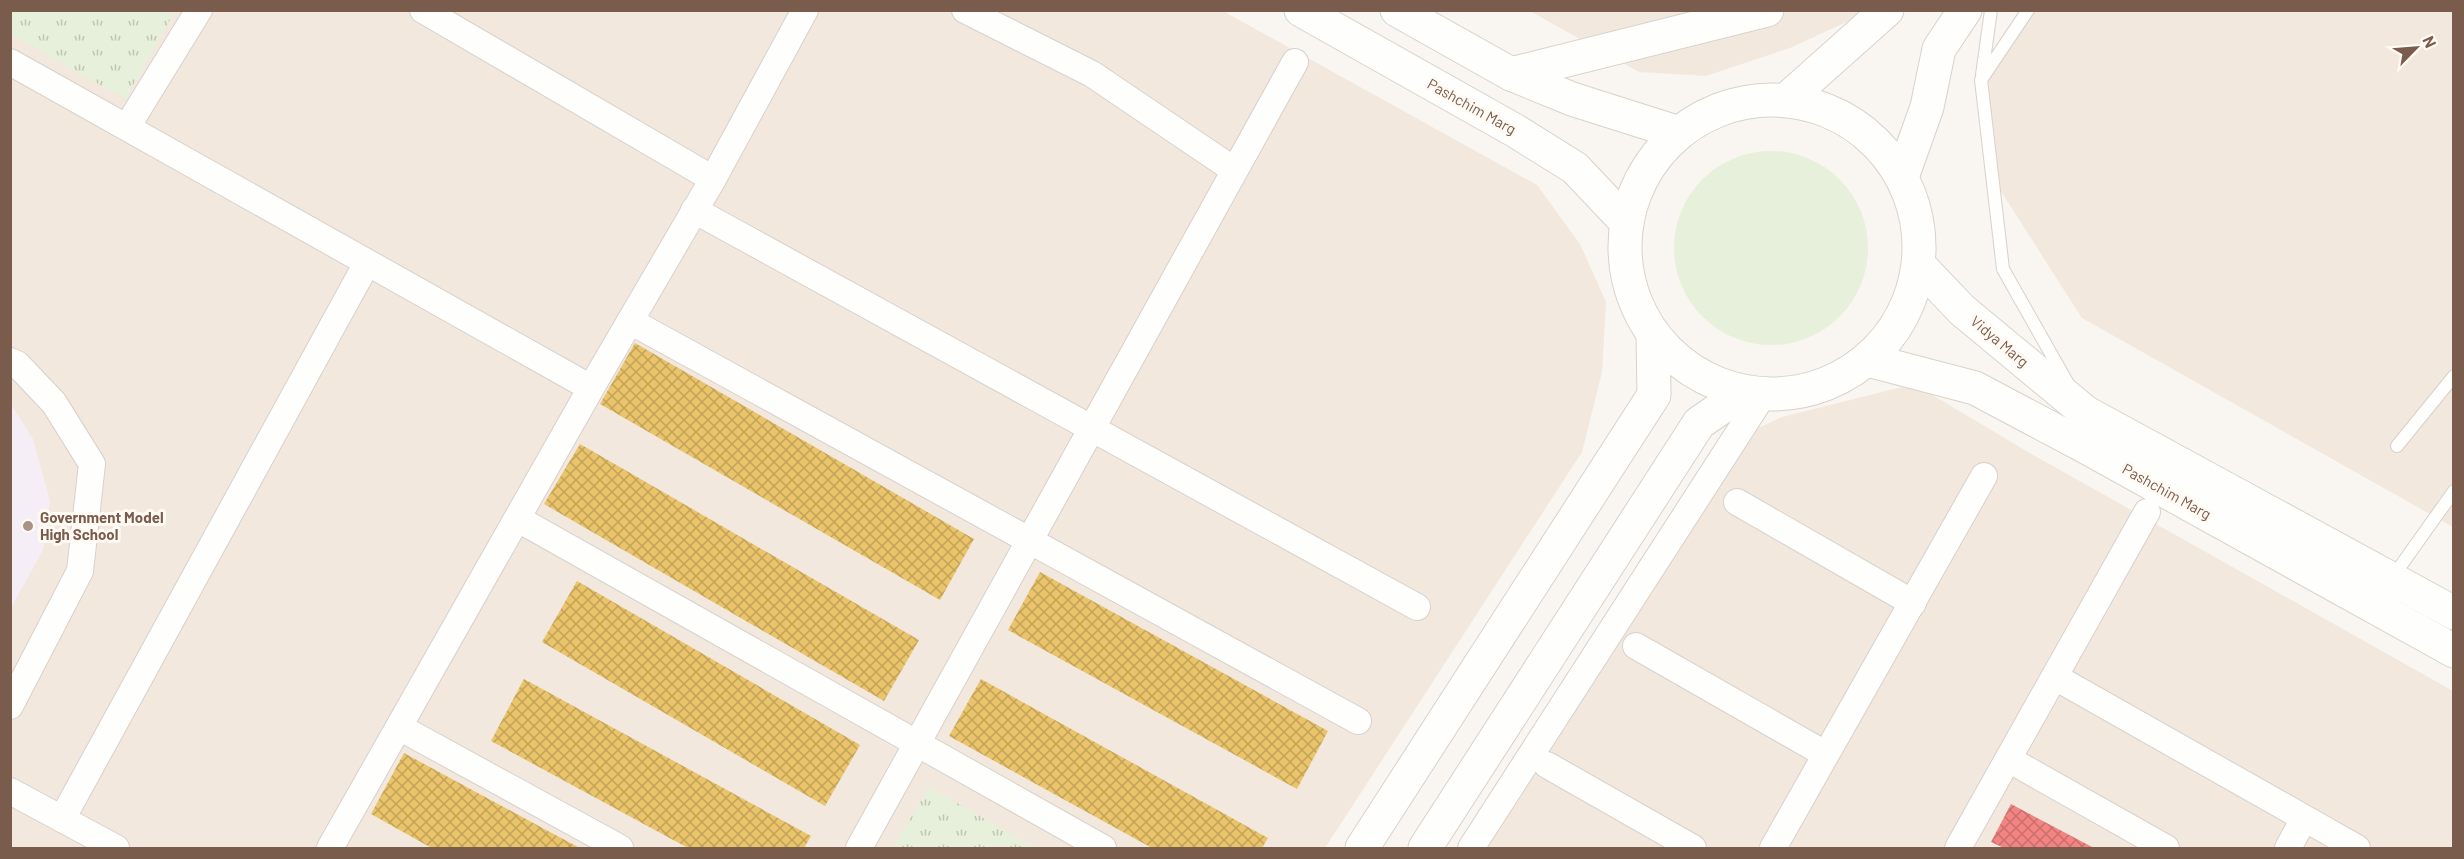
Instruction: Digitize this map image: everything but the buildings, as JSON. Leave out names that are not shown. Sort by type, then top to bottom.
[{"type":"main road","name":"Pashchim Marg","points":[[1301,10],[1514,130],[1575,168],[1627,224]]},
{"type":"main road","points":[[1397,10],[1511,74],[1572,99],[1679,133]]},
{"type":"main road","points":[[1511,74],[1767,10]]},
{"type":"main road","points":[[1786,100],[1887,10]]},
{"type":"main road","points":[[1902,177],[1927,106],[1940,49],[1965,10]]},
{"type":"main road","points":[[1786,100],[1832,112],[1872,139],[1902,177],[1913,205],[1919,235],[1919,266],[1913,292],[1902,317],[1887,340],[1868,360],[1847,375],[1823,387],[1797,393],[1754,393],[1710,381],[1679,361],[1653,334],[1641,315],[1632,293],[1627,270],[1627,224],[1636,189],[1654,158],[1679,133],[1711,112],[1748,101],[1786,100]]},
{"type":"main road","name":"Vidya Marg","points":[[1919,266],[1962,310],[2085,412]]},
{"type":"main road","points":[[1362,849],[1654,395],[1653,334]]},
{"type":"main road","name":"Pashchim Marg","points":[[1868,360],[1975,388],[2454,651]]},
{"type":"main road","points":[[1425,849],[1699,423],[1754,393]]},
{"type":"main road","name":"Pashchim Marg","points":[[2085,412],[2454,613]]},
{"type":"street","points":[[127,128],[199,10]]},
{"type":"street","points":[[423,10],[713,179]]},
{"type":"street","points":[[330,849],[591,388],[713,179],[805,10]]},
{"type":"street","points":[[965,10],[1092,74],[1234,171]]},
{"type":"street","points":[[10,62],[591,388]]},
{"type":"street","points":[[859,849],[1294,62]]},
{"type":"street","points":[[694,210],[1417,607]]},
{"type":"street","points":[[62,819],[367,263]]},
{"type":"street","points":[[630,321],[1358,721]]},
{"type":"street","points":[[10,361],[16,364],[54,403],[92,464],[80,572],[10,706]]},
{"type":"street","points":[[1471,849],[1754,393]]},
{"type":"street","points":[[1773,849],[1984,476]]},
{"type":"street","points":[[1737,502],[1913,603]]},
{"type":"street","points":[[1958,849],[2147,512]]},
{"type":"street","points":[[518,519],[1103,849]]},
{"type":"street","points":[[1636,646],[1825,754]]},
{"type":"street","points":[[2055,677],[2357,849]]},
{"type":"street","points":[[399,727],[620,849]]},
{"type":"street","points":[[2008,759],[2166,849]]},
{"type":"street","points":[[1547,765],[1665,842],[1693,849]]},
{"type":"street","points":[[10,791],[116,849]]},
{"type":"street","points":[[2288,849],[2304,819]]},
{"type":"lane","points":[[1991,10],[1981,80],[2003,269],[2085,412]]},
{"type":"lane","points":[[1981,80],[2028,10]]},
{"type":"lane","points":[[2397,446],[2449,391],[2454,376]]},
{"type":"lane","points":[[2392,579],[2454,491]]},
{"type":"shaded area","points":[[10,11],[1223,11],[1537,185],[1580,244],[1606,302],[1602,372],[1582,452],[1325,848],[11,848]]},
{"type":"shaded area","points":[[1530,11],[1870,11],[1790,48],[1706,76],[1639,72]]},
{"type":"shaded area","points":[[2023,11],[2453,11],[2453,527],[2082,318],[1995,182],[1974,80]]},
{"type":"shaded area","points":[[1914,384],[2028,452],[2453,691],[2453,848],[1456,848],[1726,443],[1782,417]]},
{"type":"shaded area","name":"Government Model High School","points":[[11,404],[33,439],[50,501],[43,550],[11,608]]},
{"type":"green space","points":[[11,10],[175,11],[125,99],[11,34]]},
{"type":"green space","points":[[1781,151],[1817,162],[1840,179],[1852,194],[1861,211],[1867,229],[1867,267],[1861,285],[1852,302],[1840,317],[1825,329],[1808,338],[1790,344],[1761,345],[1725,334],[1696,310],[1685,294],[1675,267],[1674,238],[1685,202],[1709,173],[1725,162],[1752,152]]},
{"type":"green space","points":[[929,787],[1036,848],[893,848]]},
{"type":"place","name":"Government Model High School","points":[[28,526]]}]
